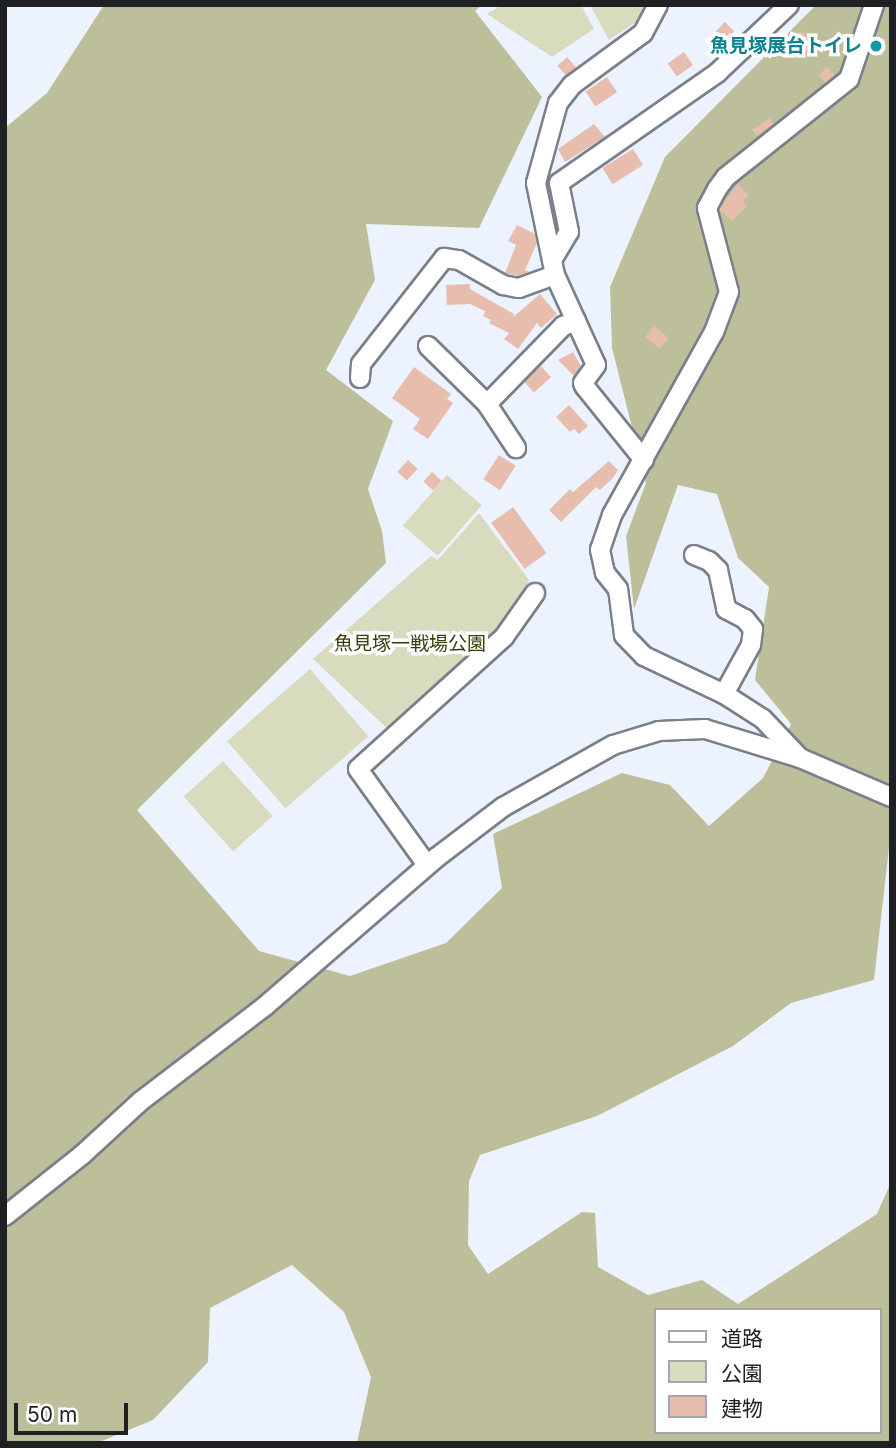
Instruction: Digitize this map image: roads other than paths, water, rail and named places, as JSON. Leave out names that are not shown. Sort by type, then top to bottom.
[{"type":"street","points":[[645,460],[583,383],[596,365],[554,267],[536,183],[558,103],[572,85],[643,33],[658,5]]},
{"type":"street","points":[[360,378],[361,364],[444,258],[459,260],[503,285],[519,288],[554,267],[569,232],[559,183],[717,73],[789,5]]},
{"type":"street","points":[[800,758],[763,719],[724,694],[644,656],[624,635],[618,589],[605,573],[600,550],[612,515],[714,332],[729,292],[707,208],[726,177],[849,79],[874,5]]},
{"type":"street","points":[[487,404],[564,326],[576,321]]},
{"type":"street","points":[[428,346],[487,404],[516,447]]},
{"type":"street","points":[[694,555],[709,561],[718,570],[726,609],[745,619],[753,629],[751,645],[724,694]]},
{"type":"street","points":[[428,865],[358,769],[504,637],[535,593]]},
{"type":"street","points":[[5,1216],[82,1155],[141,1101],[264,1007],[428,865],[503,807],[613,745],[659,731],[705,729],[800,758],[891,797]]},
{"type":"place","name":"魚見塚展台トイレ","points":[[876,46]]},
{"type":"park label","name":"魚見塚一戦場公園","points":[[410,644]]}]
